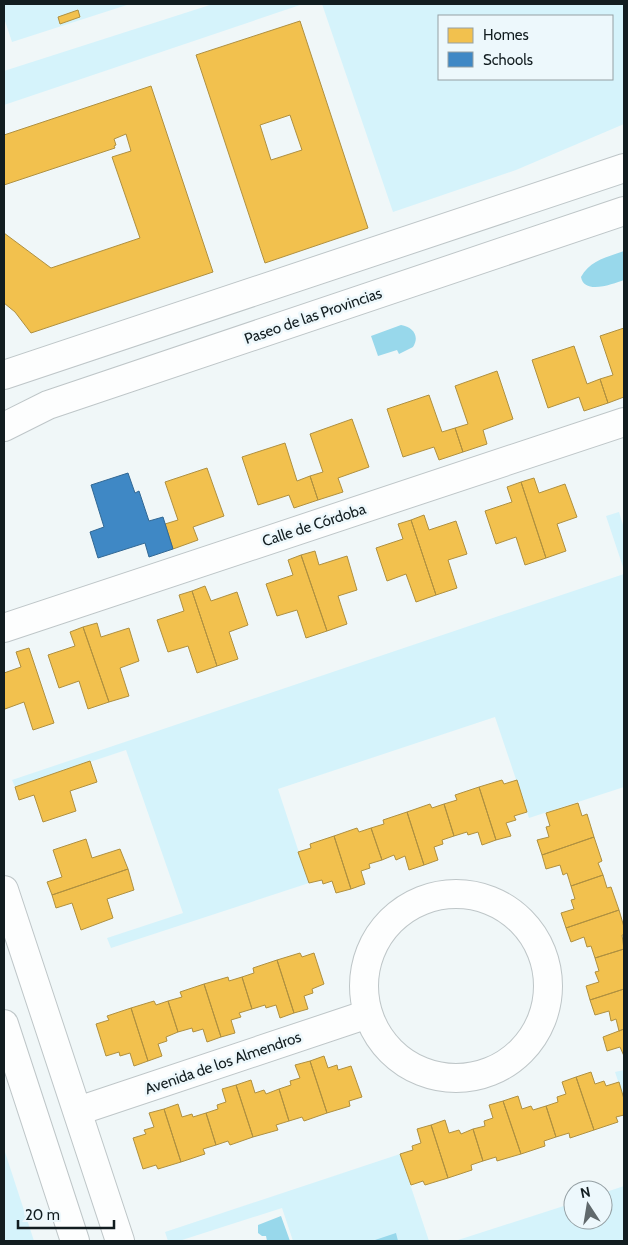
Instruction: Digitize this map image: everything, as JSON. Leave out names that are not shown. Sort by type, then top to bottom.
[{"type":"street","points":[[4,375],[624,168]]},
{"type":"street","name":"Paseo de las Provincias","points":[[4,427],[48,405],[624,211]]},
{"type":"street","name":"Calle de Córdoba","points":[[4,628],[624,422]]},
{"type":"street","points":[[4,890],[120,1241]]},
{"type":"street","points":[[459,893],[489,900],[516,915],[536,939],[547,968],[548,999],[539,1028],[520,1053],[494,1071],[464,1078],[433,1075],[405,1063],[382,1042],[368,1014],[363,989],[366,962],[379,934],[400,912],[428,898],[459,893]]},
{"type":"street","name":"Avenida de los Almendros","points":[[78,1111],[368,1014]]},
{"type":"street","points":[[4,1024],[75,1241]]},
{"type":"shaded area","points":[[4,4],[130,4],[12,42],[4,18]]},
{"type":"shaded area","points":[[213,4],[303,4],[4,105],[4,71]]},
{"type":"shaded area","points":[[322,4],[624,4],[624,124],[516,170],[393,212]]},
{"type":"shaded area","points":[[619,512],[624,528],[624,570],[606,516]]},
{"type":"shaded area","points":[[624,574],[624,787],[529,818],[495,717],[278,789],[309,883],[111,948],[107,938],[183,913],[126,750],[15,787],[12,780]]},
{"type":"shaded area","points":[[624,1070],[624,1099],[615,1072]]},
{"type":"shaded area","points":[[4,1149],[34,1241],[4,1241]]},
{"type":"shaded area","points":[[400,1154],[429,1241],[293,1241],[282,1208],[179,1241],[168,1241],[165,1232]]},
{"type":"shaded area","points":[[624,1186],[624,1241],[455,1241],[563,1206],[563,1230],[613,1230],[613,1190]]},
{"type":"water","points":[[624,251],[624,280],[600,287],[587,286],[583,282],[581,277],[594,263]]},
{"type":"water","points":[[401,325],[409,328],[414,333],[416,339],[413,347],[399,354],[397,350],[378,356],[371,336]]},
{"type":"water","points":[[281,1216],[290,1241],[267,1241],[266,1236],[258,1233],[258,1225]]},
{"type":"water","points":[[396,1233],[398,1241],[372,1241]]},
{"type":"building: Homes","points":[[78,10],[80,17],[60,24],[58,17]]},
{"type":"building: Homes","points":[[300,21],[368,228],[265,263],[196,55]],"holes":[[[290,115],[302,150],[271,160],[260,125]]]},
{"type":"building: Homes","points":[[151,86],[213,272],[31,333],[15,312],[4,303],[4,233],[51,268],[140,238],[112,157],[131,151],[126,134],[114,139],[115,148],[4,185],[4,135]]},
{"type":"building: Homes","points":[[624,328],[624,397],[608,403],[600,379],[613,375],[600,336]]},
{"type":"building: Homes","points":[[574,346],[587,384],[600,379],[608,403],[584,411],[579,397],[548,408],[532,360]]},
{"type":"building: Homes","points":[[497,371],[513,419],[483,430],[487,444],[463,452],[455,428],[468,424],[455,386]]},
{"type":"building: Homes","points":[[429,395],[442,432],[455,428],[463,452],[439,460],[434,447],[403,457],[387,409]]},
{"type":"building: Homes","points":[[352,419],[369,467],[338,478],[343,492],[318,500],[310,476],[323,472],[310,434]]},
{"type":"building: Homes","points":[[285,443],[297,481],[310,476],[318,500],[294,508],[289,495],[258,505],[242,457]]},
{"type":"building: Homes","points":[[207,468],[224,516],[193,527],[198,540],[173,549],[165,524],[178,520],[165,482]]},
{"type":"building: Homes","points":[[534,478],[539,493],[565,484],[577,517],[557,524],[566,551],[546,558],[521,482]]},
{"type":"building: Homes","points":[[521,482],[546,558],[525,565],[516,537],[496,544],[485,511],[512,502],[507,487]]},
{"type":"building: Homes","points":[[424,515],[429,530],[456,521],[467,554],[448,560],[457,588],[436,595],[411,520]]},
{"type":"building: Homes","points":[[411,520],[436,595],[416,602],[406,574],[387,581],[376,548],[403,539],[398,524]]},
{"type":"building: Homes","points":[[315,551],[319,565],[347,556],[357,590],[338,596],[347,624],[327,631],[301,555]]},
{"type":"building: Homes","points":[[301,555],[327,631],[306,638],[297,610],[277,616],[266,584],[293,575],[288,560]]},
{"type":"building: Homes","points":[[205,586],[211,601],[237,592],[248,625],[229,632],[238,659],[217,666],[192,591]]},
{"type":"building: Homes","points":[[192,591],[217,666],[197,673],[188,646],[168,652],[157,620],[184,611],[179,595]]},
{"type":"building: Homes","points":[[97,623],[101,637],[129,628],[139,661],[120,668],[129,696],[109,702],[83,627]]},
{"type":"building: Homes","points":[[83,627],[109,702],[88,709],[79,681],[59,688],[48,655],[75,646],[70,632]]},
{"type":"building: Homes","points":[[29,648],[54,723],[33,730],[24,702],[5,709],[4,706],[4,673],[21,667],[16,652]]},
{"type":"building: Homes","points":[[90,761],[97,782],[70,791],[76,811],[43,822],[34,795],[19,800],[15,787]]},
{"type":"building: Homes","points":[[502,780],[504,784],[517,780],[527,812],[514,816],[516,820],[506,823],[511,836],[496,840],[479,787]]},
{"type":"building: Homes","points":[[479,787],[496,840],[482,845],[478,832],[468,835],[467,832],[454,836],[444,804],[457,800],[455,795]]},
{"type":"building: Homes","points":[[578,803],[582,816],[587,814],[594,837],[542,855],[537,840],[549,837],[546,827],[550,826],[546,813]]},
{"type":"building: Homes","points":[[430,804],[432,808],[444,804],[454,836],[442,840],[443,844],[434,847],[438,860],[424,865],[407,812]]},
{"type":"building: Homes","points":[[407,812],[424,865],[409,870],[405,856],[396,860],[394,855],[382,860],[371,828],[384,824],[383,820]]},
{"type":"building: Homes","points":[[357,828],[359,832],[371,828],[382,860],[369,864],[370,868],[361,871],[365,884],[351,889],[334,836]]},
{"type":"building: Homes","points":[[334,836],[351,889],[336,893],[332,881],[323,884],[322,880],[309,883],[298,852],[311,848],[310,844]]},
{"type":"building: Homes","points":[[594,837],[602,861],[598,863],[603,875],[571,886],[567,873],[563,875],[560,865],[546,869],[542,855]]},
{"type":"building: Homes","points":[[86,839],[92,858],[120,849],[128,869],[52,895],[47,882],[62,877],[53,850]]},
{"type":"building: Homes","points":[[128,869],[134,890],[107,899],[113,918],[81,930],[72,903],[56,908],[52,895]]},
{"type":"building: Homes","points":[[603,875],[607,888],[611,887],[619,910],[566,928],[561,913],[574,909],[571,900],[575,899],[571,886]]},
{"type":"building: Homes","points":[[619,910],[624,927],[624,935],[622,935],[624,949],[595,958],[591,946],[587,947],[584,937],[571,942],[566,928]]},
{"type":"building: Homes","points":[[624,949],[624,989],[590,1000],[586,986],[599,982],[595,972],[599,971],[595,958]]},
{"type":"building: Homes","points":[[300,953],[302,957],[314,953],[324,984],[312,989],[313,993],[304,996],[308,1009],[294,1013],[277,960]]},
{"type":"building: Homes","points":[[277,960],[294,1013],[280,1018],[276,1005],[266,1008],[265,1005],[252,1009],[242,977],[254,973],[253,968]]},
{"type":"building: Homes","points":[[228,977],[229,981],[242,977],[252,1009],[239,1013],[241,1017],[231,1020],[235,1033],[221,1037],[204,984]]},
{"type":"building: Homes","points":[[204,984],[221,1037],[207,1042],[203,1029],[193,1032],[192,1028],[178,1032],[168,1001],[182,997],[180,992]]},
{"type":"building: Homes","points":[[624,989],[624,1029],[619,1031],[616,1019],[611,1021],[609,1011],[595,1015],[590,1000]]},
{"type":"building: Homes","points":[[154,1001],[156,1005],[168,1001],[178,1032],[166,1037],[167,1041],[158,1044],[162,1056],[148,1061],[131,1008]]},
{"type":"building: Homes","points":[[131,1008],[148,1061],[134,1066],[130,1053],[120,1056],[119,1052],[106,1056],[96,1024],[109,1020],[107,1016]]},
{"type":"building: Homes","points":[[624,1029],[624,1056],[620,1047],[607,1051],[603,1037]]},
{"type":"building: Homes","points":[[324,1056],[328,1068],[337,1065],[338,1070],[351,1066],[362,1097],[349,1101],[350,1106],[327,1113],[310,1061]]},
{"type":"building: Homes","points":[[310,1061],[327,1113],[304,1121],[302,1117],[289,1121],[279,1089],[291,1085],[290,1081],[300,1078],[295,1065]]},
{"type":"building: Homes","points":[[591,1072],[595,1084],[604,1081],[606,1086],[619,1082],[624,1099],[624,1115],[616,1117],[618,1122],[594,1130],[576,1077]]},
{"type":"building: Homes","points":[[576,1077],[594,1130],[570,1138],[569,1133],[556,1137],[546,1106],[558,1102],[557,1097],[566,1094],[562,1082]]},
{"type":"building: Homes","points":[[251,1080],[255,1093],[264,1090],[266,1094],[279,1089],[289,1121],[276,1125],[278,1130],[253,1137],[236,1085]]},
{"type":"building: Homes","points":[[236,1085],[253,1137],[230,1145],[228,1141],[216,1145],[206,1113],[218,1109],[217,1105],[226,1102],[222,1089]]},
{"type":"building: Homes","points":[[518,1096],[522,1109],[531,1106],[533,1110],[546,1106],[556,1137],[544,1141],[545,1146],[521,1154],[503,1101]]},
{"type":"building: Homes","points":[[503,1101],[521,1154],[497,1161],[496,1157],[483,1161],[473,1129],[485,1126],[484,1121],[493,1118],[489,1105]]},
{"type":"building: Homes","points":[[178,1104],[182,1117],[192,1114],[193,1117],[206,1113],[216,1145],[203,1149],[205,1154],[181,1162],[164,1109]]},
{"type":"building: Homes","points":[[164,1109],[181,1162],[158,1169],[156,1165],[143,1169],[133,1138],[146,1134],[144,1130],[154,1127],[149,1113]]},
{"type":"building: Homes","points":[[445,1120],[449,1133],[459,1130],[461,1134],[473,1129],[483,1161],[471,1165],[472,1170],[448,1178],[431,1125]]},
{"type":"building: Homes","points":[[431,1125],[448,1178],[425,1185],[423,1181],[411,1185],[400,1154],[413,1150],[412,1146],[421,1143],[417,1129]]},
{"type":"building: Schools","points":[[128,473],[135,493],[139,491],[149,521],[163,517],[173,549],[149,557],[145,543],[98,558],[90,532],[104,527],[91,485]]}]
